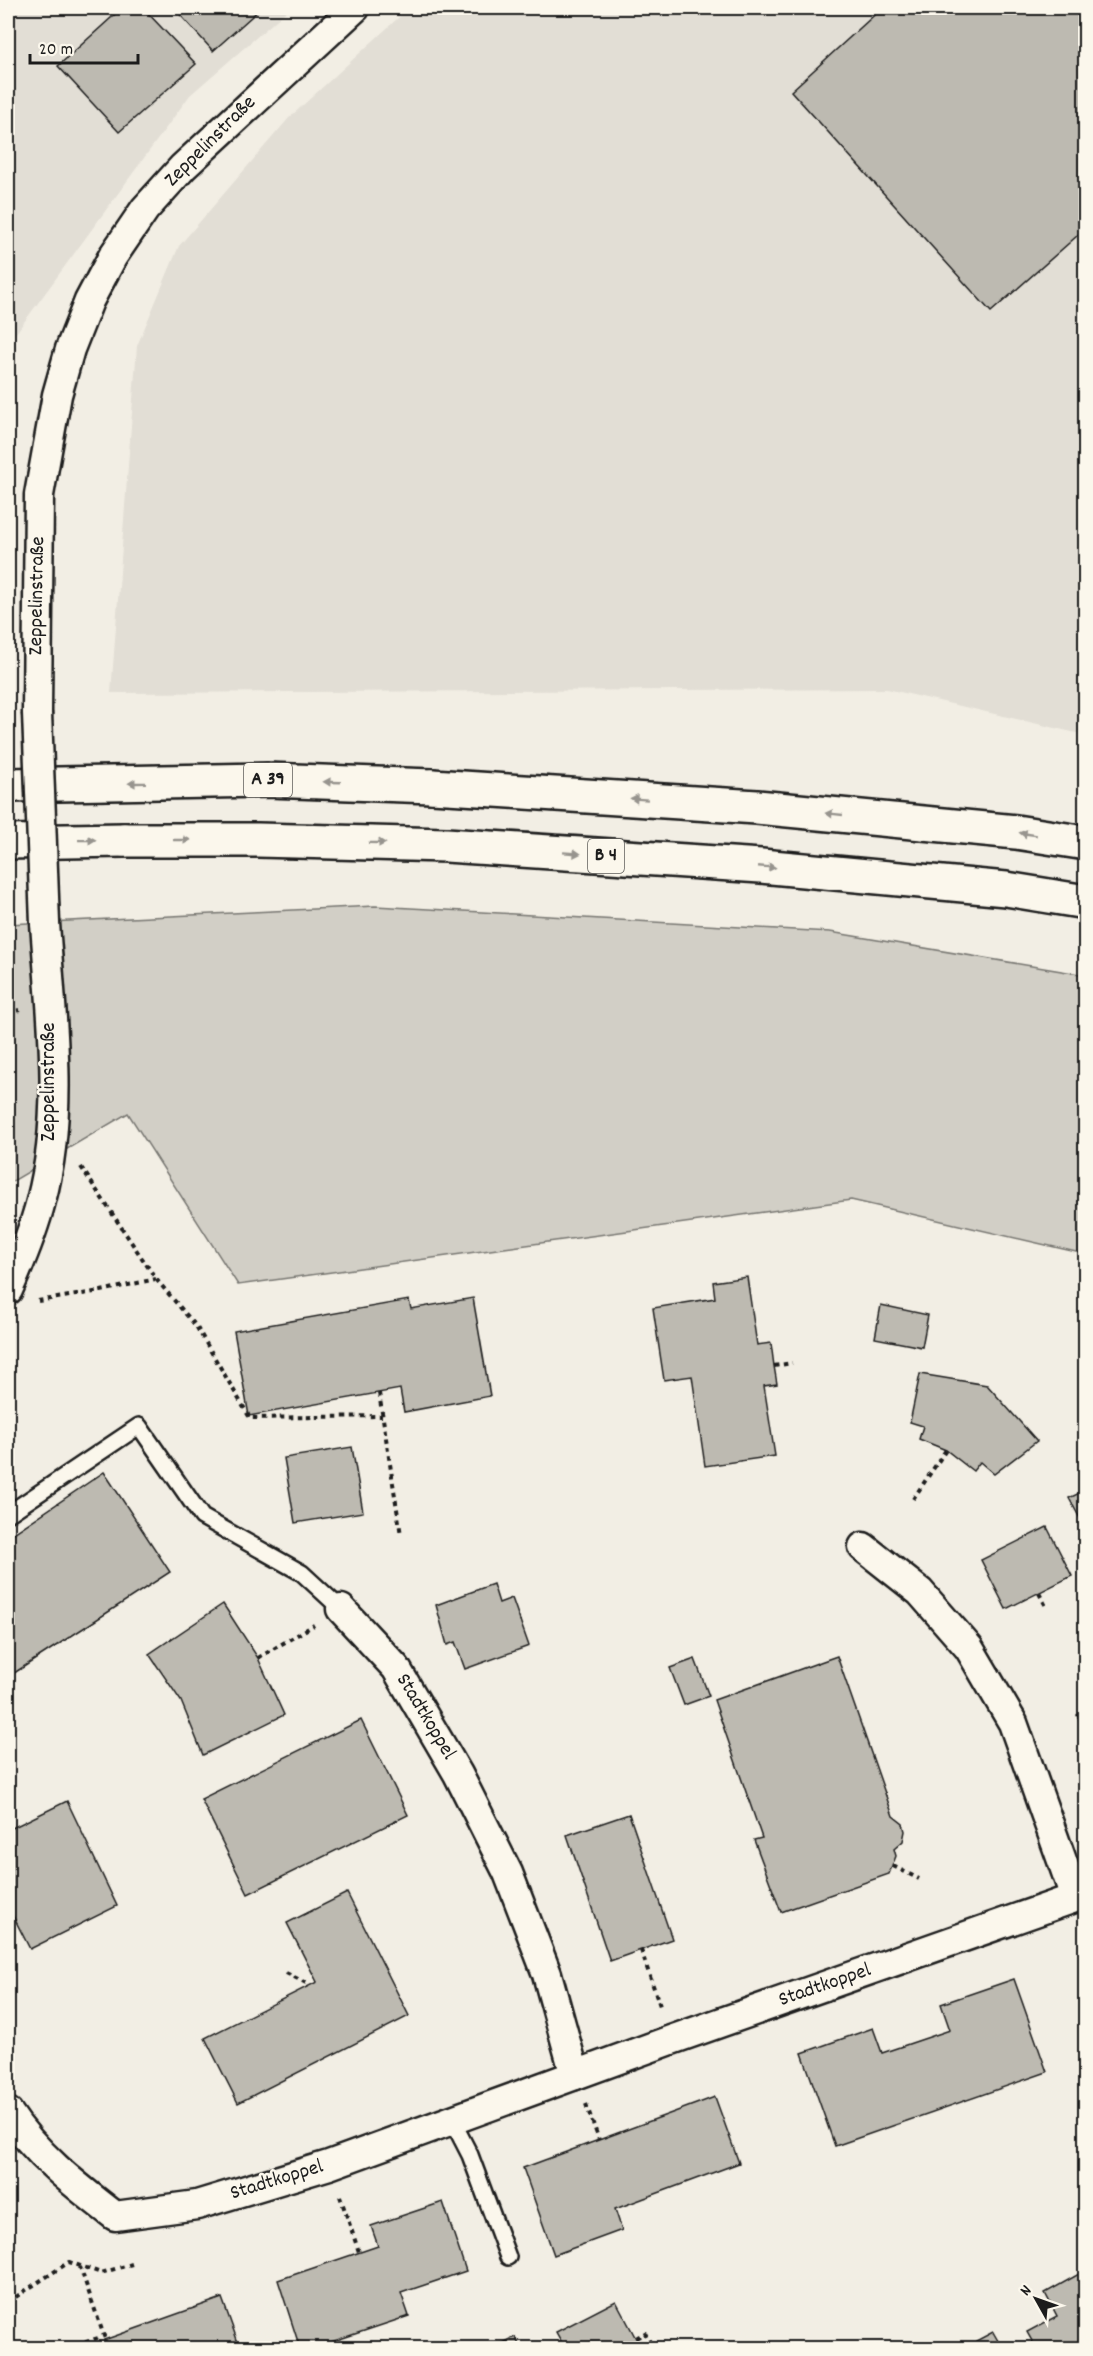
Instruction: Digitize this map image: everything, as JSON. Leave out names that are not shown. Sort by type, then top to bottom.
[{"type":"highway","name":"A 39","points":[[8,785],[267,780],[432,786],[757,807],[1016,832],[1086,843]]},
{"type":"highway","name":"B 4","points":[[8,842],[258,840],[446,845],[761,866],[1006,889],[1086,902]]},
{"type":"street","name":"Zeppelinstraße","points":[[8,1290],[24,1254],[41,1200],[53,1124],[54,1067],[45,923],[37,713],[39,495],[57,395],[70,349],[89,301],[113,256],[139,219],[183,167],[355,8]]},
{"type":"street","name":"Stadtkoppel","points":[[8,2112],[17,2126],[62,2175],[115,2216],[197,2205],[329,2165],[671,2040],[1080,1895],[1013,1723],[969,1648],[920,1592],[863,1547]]},
{"type":"street","name":"Stadtkoppel","points":[[340,1609],[396,1668],[458,1774],[508,1873],[547,1974],[575,2075]]},
{"type":"lane","points":[[8,1514],[139,1426],[202,1517],[302,1574],[340,1609]]},
{"type":"lane","points":[[452,2120],[470,2155],[508,2257]]},
{"type":"path","points":[[53,1124],[156,1279],[196,1326],[250,1418],[382,1416]]},
{"type":"path","points":[[36,1301],[45,1302],[156,1279]]},
{"type":"path","points":[[774,1366],[792,1363]]},
{"type":"path","points":[[379,1393],[400,1535]]},
{"type":"path","points":[[913,1499],[946,1450]]},
{"type":"path","points":[[1039,1593],[1047,1608]]},
{"type":"path","points":[[258,1658],[340,1609]]},
{"type":"path","points":[[893,1866],[920,1879]]},
{"type":"path","points":[[641,1950],[671,2040]]},
{"type":"path","points":[[286,1973],[310,1985]]},
{"type":"path","points":[[329,2165],[359,2252]]},
{"type":"path","points":[[8,2302],[69,2262],[101,2273],[132,2264]]},
{"type":"path","points":[[68,2349],[104,2336],[80,2267]]},
{"type":"path","points":[[636,2338],[645,2333],[653,2349]]},
{"type":"shaded area","points":[[8,8],[290,8],[190,95],[8,344]]},
{"type":"shaded area","points":[[409,8],[1085,8],[1085,735],[887,689],[111,693],[137,346],[179,246],[289,118]]},
{"type":"shaded area","points":[[375,906],[830,932],[1085,975],[1085,1254],[851,1200],[238,1285],[128,1113],[8,1184],[8,924]]},
{"type":"building","points":[[122,8],[143,8],[196,64],[119,132],[58,66]]},
{"type":"building","points":[[174,8],[261,8],[213,51]]},
{"type":"building","points":[[882,8],[1086,8],[1086,228],[991,312],[791,91]]},
{"type":"building","points":[[747,1277],[757,1345],[771,1343],[777,1384],[764,1386],[775,1456],[705,1466],[692,1376],[664,1380],[653,1308],[715,1298],[713,1282]]},
{"type":"building","points":[[473,1298],[490,1396],[404,1412],[400,1389],[249,1416],[234,1331],[409,1300],[411,1309]]},
{"type":"building","points":[[881,1305],[928,1315],[922,1347],[875,1338]]},
{"type":"building","points":[[920,1374],[987,1385],[1037,1441],[994,1474],[980,1462],[973,1471],[946,1450],[919,1439],[923,1426],[910,1422]]},
{"type":"building","points":[[352,1447],[363,1512],[295,1523],[284,1458]]},
{"type":"building","points":[[104,1472],[170,1572],[8,1677],[8,1537]]},
{"type":"building","points":[[1086,1490],[1086,1520],[1082,1522],[1069,1498]]},
{"type":"building","points":[[1047,1527],[1072,1576],[1006,1609],[981,1560]]},
{"type":"building","points":[[493,1584],[499,1603],[512,1598],[529,1646],[465,1669],[455,1642],[447,1645],[436,1605]]},
{"type":"building","points":[[223,1604],[258,1658],[284,1715],[203,1755],[181,1701],[149,1654]]},
{"type":"building","points":[[837,1656],[893,1816],[903,1824],[905,1831],[903,1841],[894,1849],[896,1856],[889,1874],[781,1912],[754,1840],[762,1838],[714,1700]]},
{"type":"building","points":[[695,1659],[709,1696],[684,1705],[670,1668]]},
{"type":"building","points":[[1086,1711],[1086,1734],[1077,1715]]},
{"type":"building","points":[[361,1720],[408,1815],[248,1894],[201,1799]]},
{"type":"building","points":[[67,1801],[117,1906],[30,1949],[8,1906],[8,1830]]},
{"type":"building","points":[[629,1814],[672,1939],[610,1961],[567,1835]]},
{"type":"building","points":[[347,1893],[409,2016],[238,2103],[205,2038],[317,1982],[287,1923]]},
{"type":"building","points":[[1014,1979],[1047,2072],[835,2146],[802,2053],[873,2028],[882,2053],[950,2030],[941,2004]]},
{"type":"building","points":[[715,2097],[739,2163],[615,2209],[622,2230],[554,2255],[523,2168]]},
{"type":"building","points":[[443,2202],[466,2271],[401,2293],[409,2316],[313,2348],[300,2348],[278,2280],[378,2246],[371,2226]]},
{"type":"building","points":[[1079,2274],[1086,2286],[1086,2348],[1036,2348],[1027,2332],[1057,2316],[1045,2293]]},
{"type":"building","points":[[222,2298],[240,2348],[107,2348],[104,2340]]},
{"type":"building","points":[[616,2301],[641,2348],[565,2348],[556,2332]]},
{"type":"building","points":[[993,2332],[1002,2348],[980,2348],[976,2341]]},
{"type":"building","points":[[515,2337],[521,2348],[493,2348]]}]
